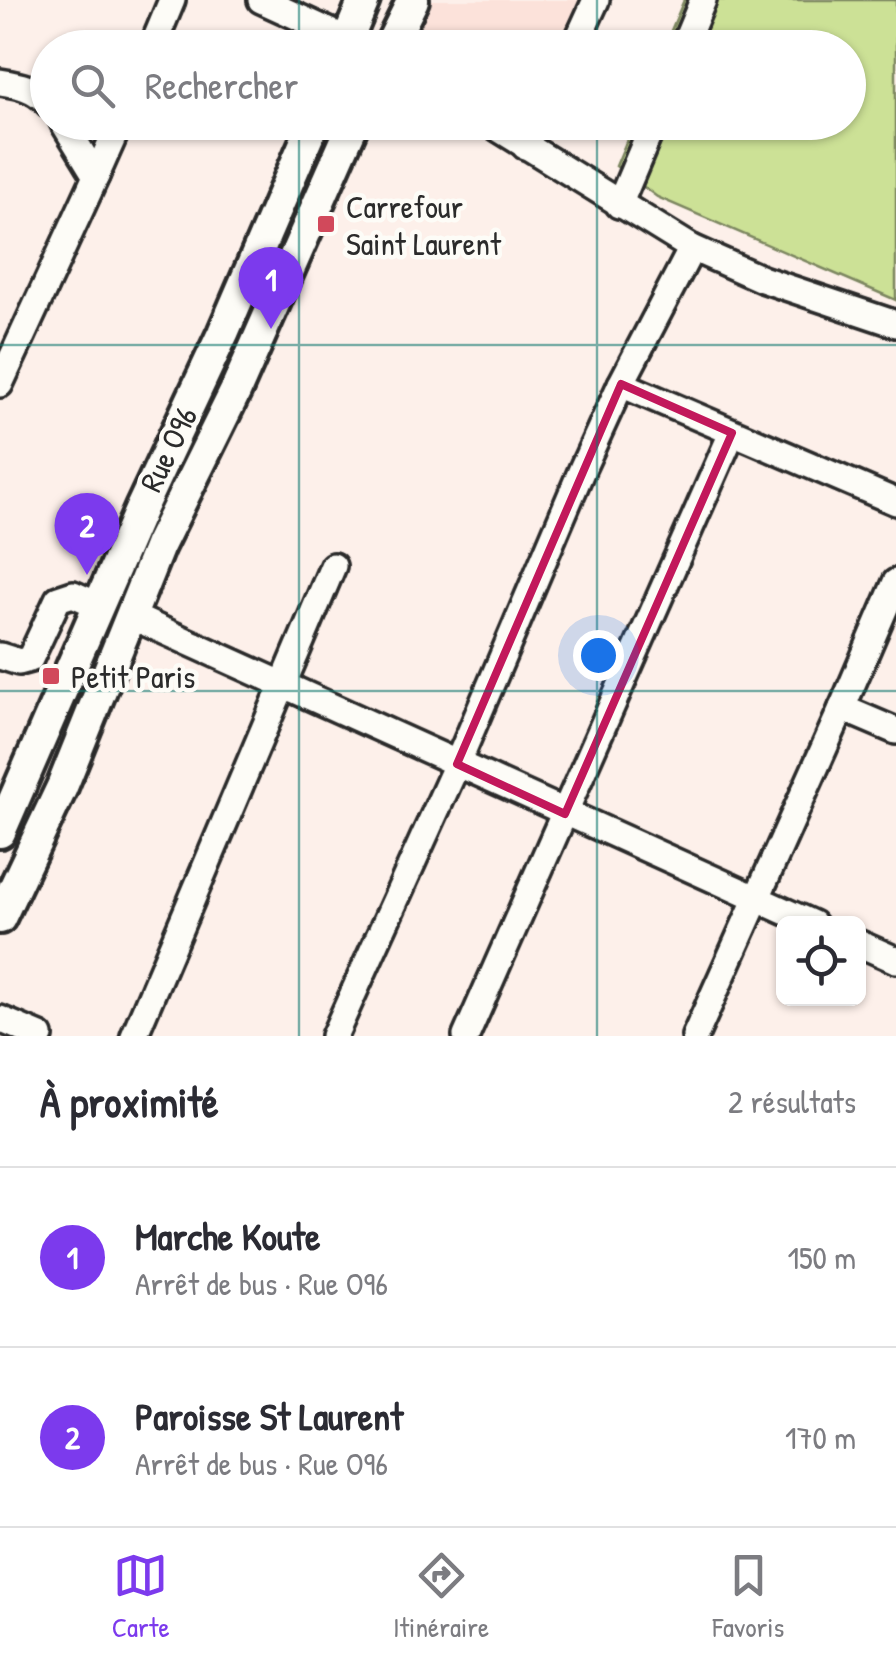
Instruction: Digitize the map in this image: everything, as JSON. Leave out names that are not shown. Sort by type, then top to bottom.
[{"type":"main road","points":[[356,30],[364,0]]},
{"type":"main road","points":[[398,30],[413,0]]},
{"type":"main road","name":"Rue O96","points":[[0,832],[306,140]]},
{"type":"main road","name":"Rue O96","points":[[0,918],[62,787],[159,546],[236,390],[346,140]]},
{"type":"street","points":[[160,30],[172,0]]},
{"type":"street","points":[[261,0],[324,30]]},
{"type":"street","points":[[582,30],[596,0]]},
{"type":"street","points":[[691,30],[703,0]]},
{"type":"street","points":[[0,82],[30,90]]},
{"type":"street","points":[[74,140],[96,176]]},
{"type":"street","points":[[0,384],[112,140]]},
{"type":"street","points":[[516,140],[692,248],[778,284],[896,324]]},
{"type":"street","points":[[525,146],[528,140]]},
{"type":"street","points":[[619,204],[646,140]]},
{"type":"street","points":[[334,1036],[621,384],[692,248]]},
{"type":"street","points":[[621,384],[896,502]]},
{"type":"street","points":[[466,1036],[732,432]]},
{"type":"street","points":[[134,1036],[333,566]]},
{"type":"street","points":[[695,1036],[896,582]]},
{"type":"street","points":[[0,656],[19,662],[30,659],[58,599],[73,594],[100,606]]},
{"type":"street","points":[[131,616],[795,916]]},
{"type":"street","points":[[842,708],[896,731]]},
{"type":"street","points":[[866,947],[896,960]]},
{"type":"street","points":[[0,1019],[40,1036]]},
{"type":"highlighted area","points":[[621,384],[732,433],[565,814],[457,764]]},
{"type":"shaded area","points":[[428,0],[592,0],[577,30],[415,30]]},
{"type":"green space","points":[[684,0],[896,0],[896,300],[657,197],[616,166],[627,140],[866,140],[866,30],[671,30]]},
{"type":"place","name":"Carrefour Saint Laurent","points":[[326,224]]},
{"type":"place","name":"Marche Koute","points":[[271,329]]},
{"type":"place","name":"Paroisse St Laurent","points":[[87,575]]},
{"type":"place","name":"Petit Paris","points":[[51,676]]}]
